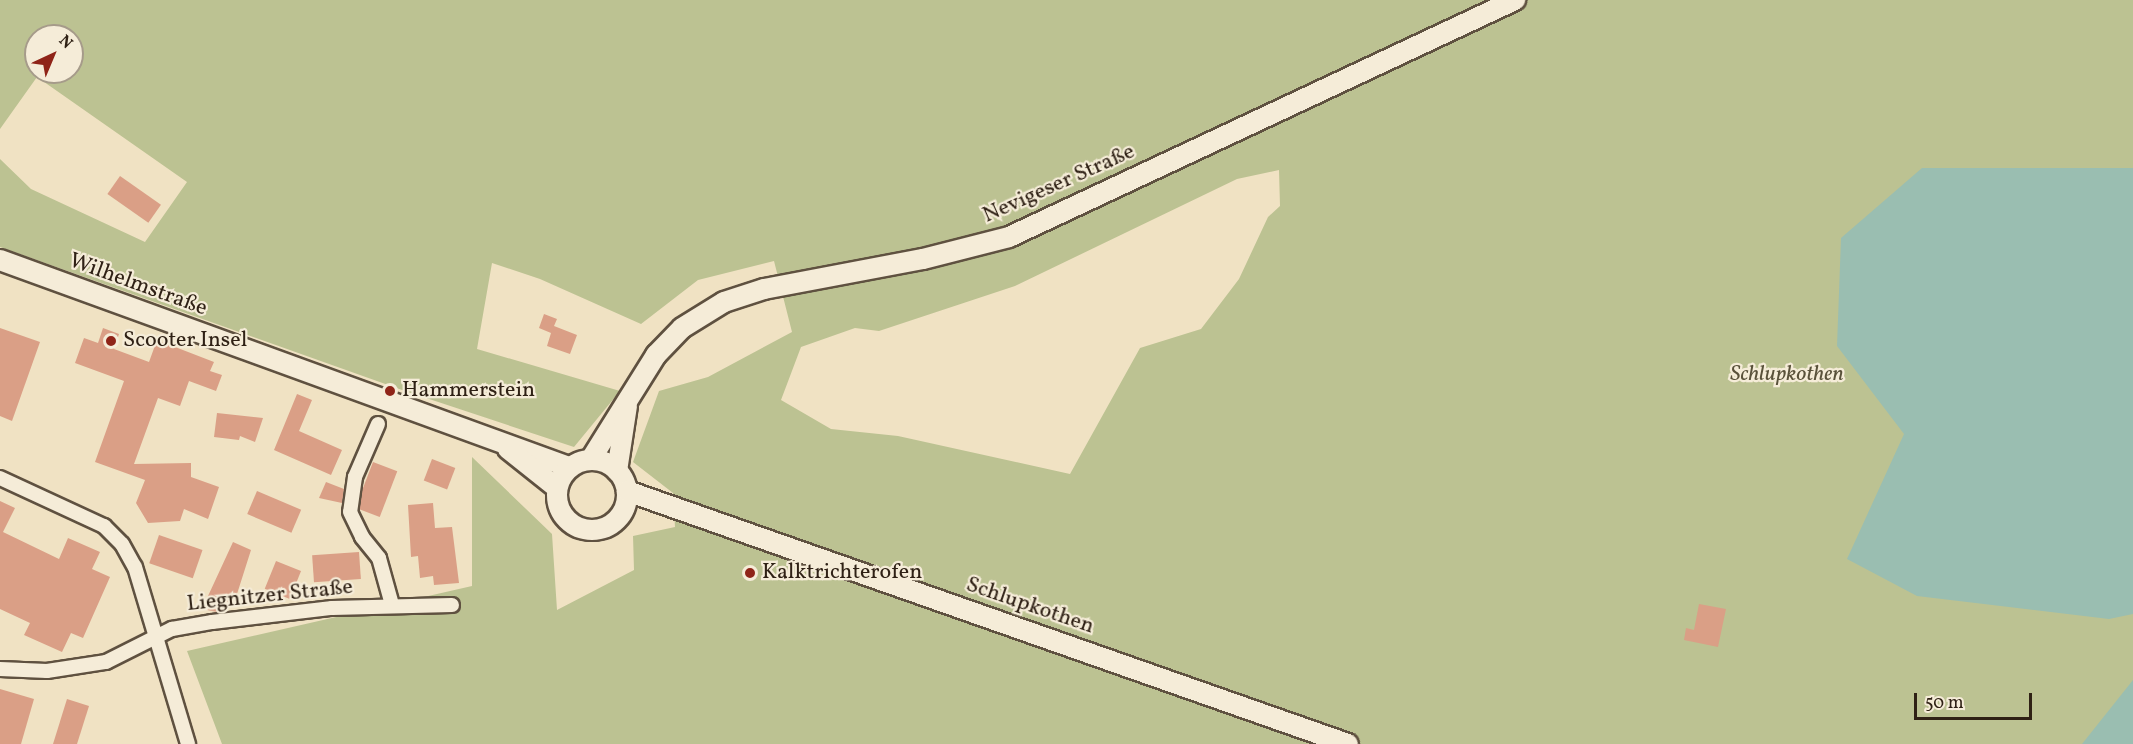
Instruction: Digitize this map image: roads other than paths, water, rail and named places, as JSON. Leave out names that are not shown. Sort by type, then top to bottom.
[{"type":"main road","name":"Nevigeser Straße","points":[[593,456],[621,415],[630,392],[656,355],[681,328],[724,302],[764,289],[923,259],[1009,237],[1515,0]]},
{"type":"main road","name":"Wilhelmstraße","points":[[0,260],[569,468]]},
{"type":"main road","name":"Nevigeser Straße","points":[[618,465],[621,415]]},
{"type":"main road","name":"Wilhelmstraße","points":[[496,440],[557,488]]},
{"type":"main road","points":[[593,456],[618,465],[627,491],[623,511],[608,526],[582,529],[561,512],[557,488],[569,468],[593,456]]},
{"type":"main road","name":"Schlupkothen","points":[[627,491],[1348,744]]},
{"type":"main road","name":"Schlupkothen","points":[[623,511],[695,516]]},
{"type":"street","name":"Liegnitzer Straße","points":[[378,424],[355,477],[350,512],[362,537],[379,558],[393,605]]},
{"type":"street","points":[[0,478],[104,526],[122,544],[135,567],[154,637],[188,744]]},
{"type":"street","name":"Liegnitzer Straße","points":[[0,669],[47,671],[106,662],[172,628],[212,622],[393,605],[452,605]]},
{"type":"water","points":[[1922,168],[2133,168],[2133,614],[2109,619],[1917,596],[1847,559],[1904,434],[1837,346],[1841,238]]},
{"type":"water","points":[[2133,680],[2133,744],[2082,744]]},
{"type":"place","name":"Scooter Insel","points":[[111,341]]},
{"type":"place","name":"Hammerstein","points":[[390,391]]},
{"type":"place","name":"Kalktrichterofen","points":[[750,573]]}]
